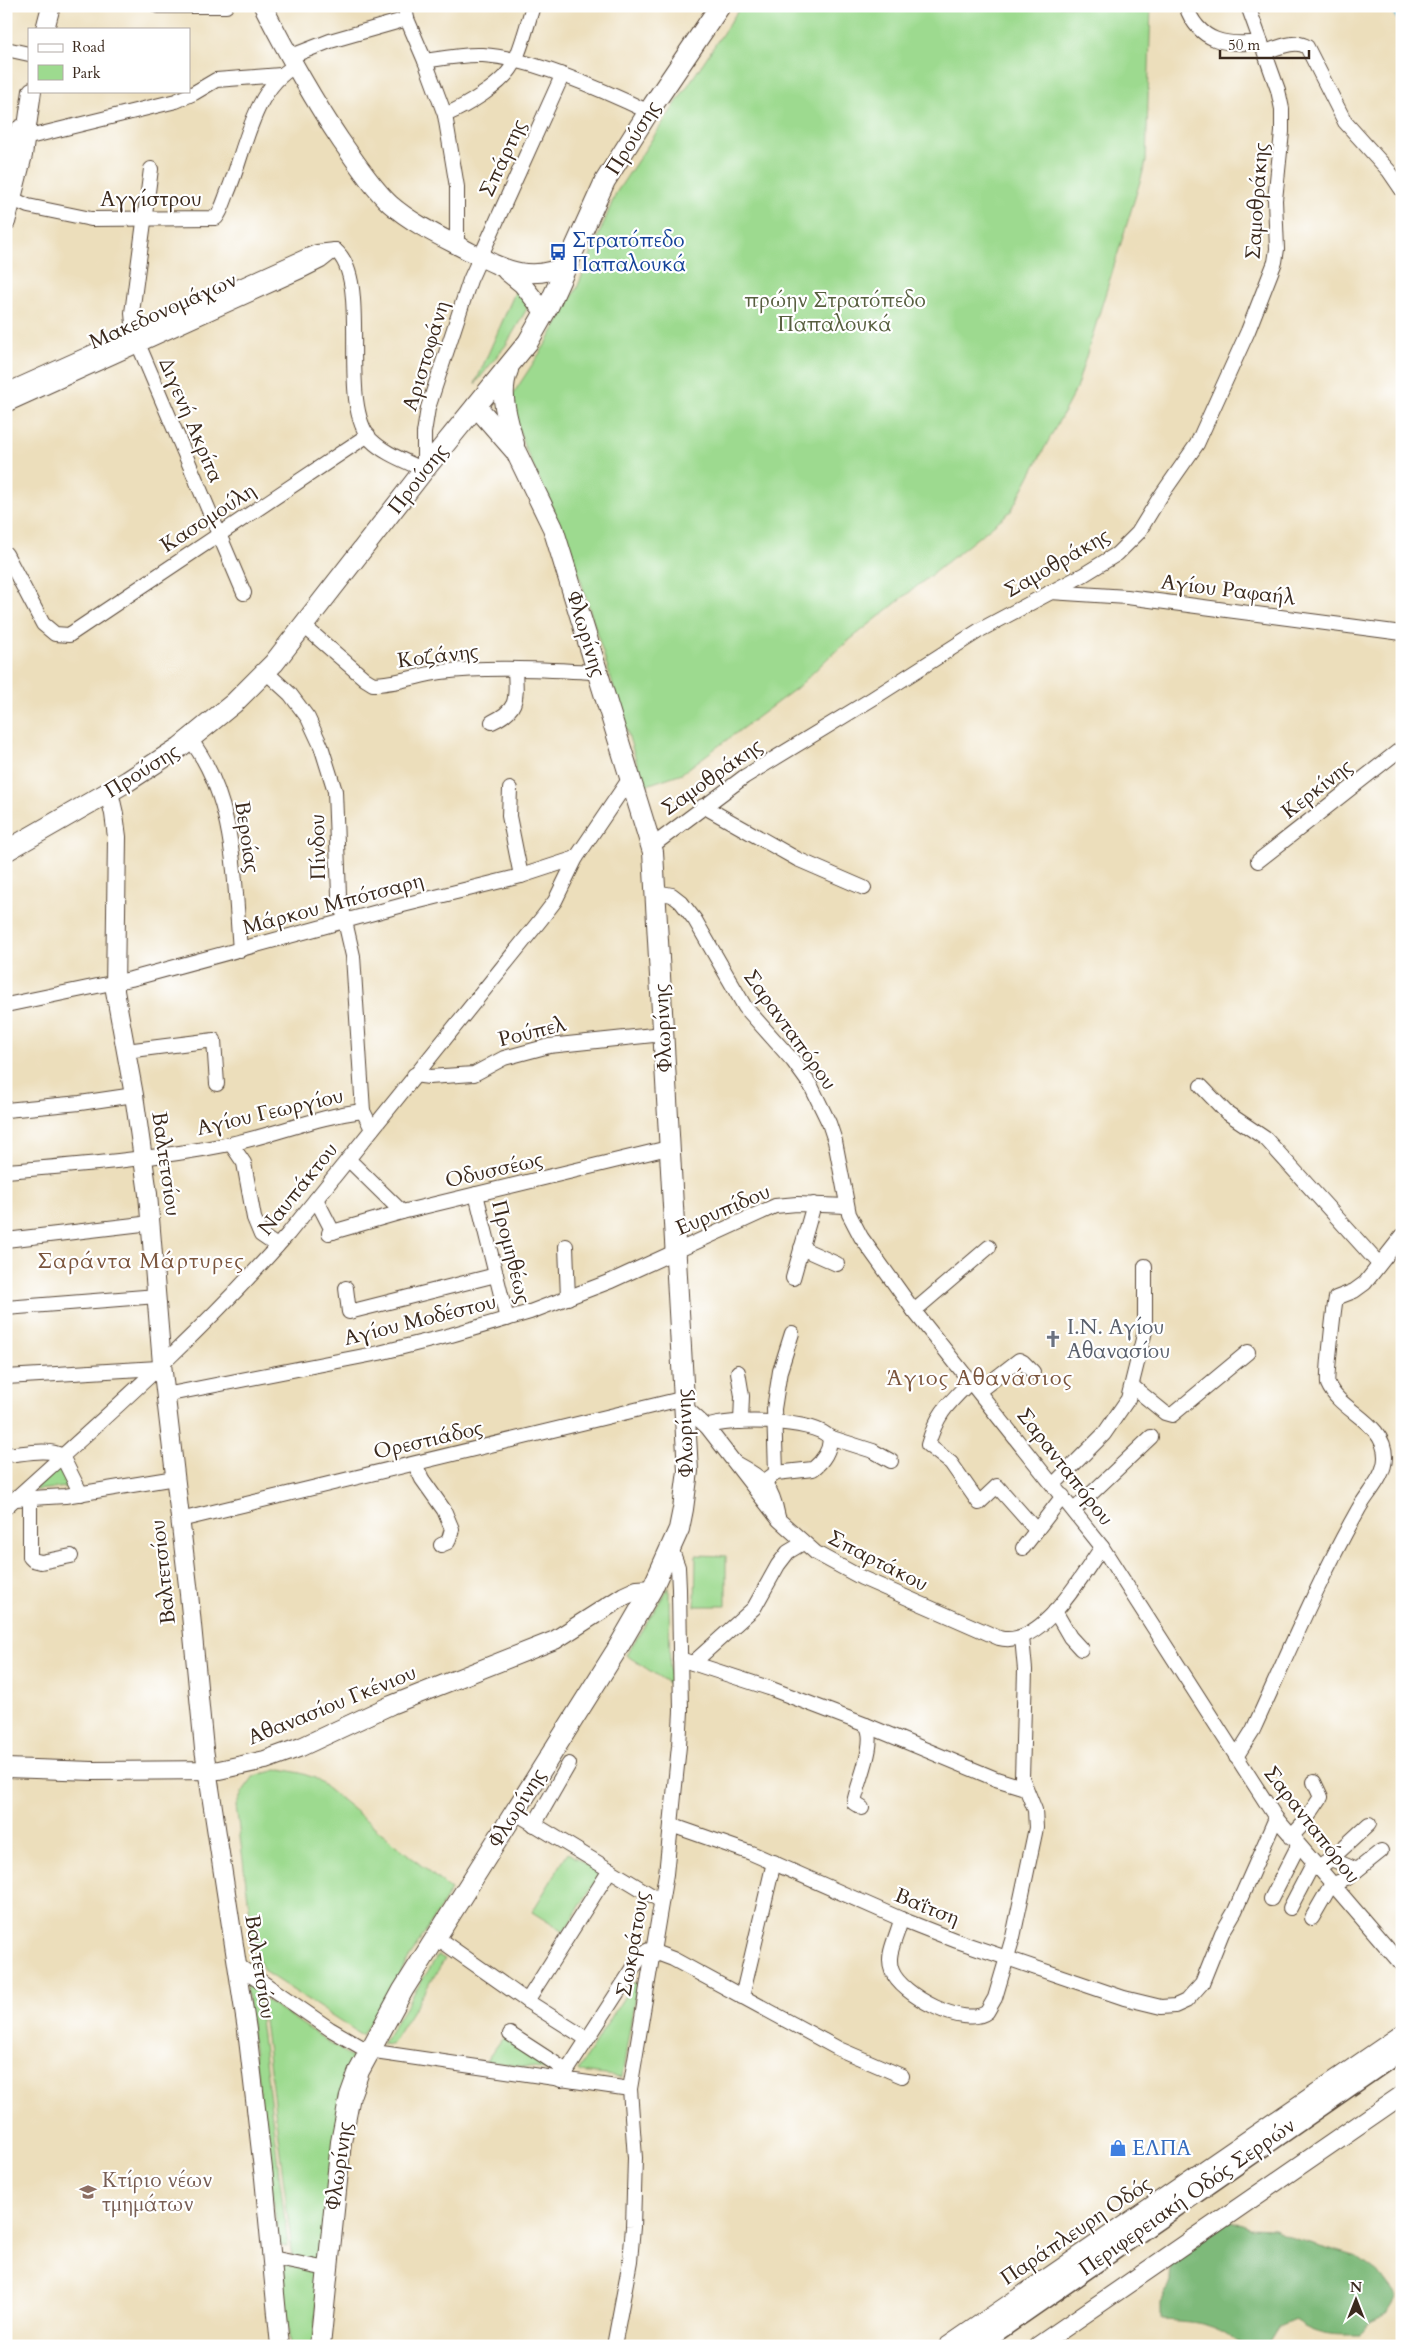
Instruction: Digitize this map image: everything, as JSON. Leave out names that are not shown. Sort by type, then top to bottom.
[{"type":"main road","name":"Προύσης","points":[[6,851],[109,792],[190,739],[234,703],[266,672],[304,626],[424,470],[510,366],[533,334],[568,264],[599,192],[648,112],[720,6]]},
{"type":"main road","name":"Φλωρίνης","points":[[320,2346],[342,2132],[352,2089],[368,2052],[436,1937],[616,1651],[652,1588],[671,1548],[681,1520],[687,1484],[688,1458],[685,1402],[674,1252],[656,892],[652,846],[558,540],[516,452],[504,398],[504,383],[510,366]]},
{"type":"main road","name":"Φλωρίνης","points":[[476,406],[516,452]]},
{"type":"main road","name":"Περιφερειακή Οδός Σερρών","points":[[973,2346],[1402,2048]]},
{"type":"street","points":[[45,28],[51,6]]},
{"type":"street","points":[[158,6],[226,6]]},
{"type":"street","points":[[263,6],[288,66],[381,194],[414,221],[497,265],[518,272],[538,275],[568,264]]},
{"type":"street","points":[[445,115],[466,105],[509,70],[515,61],[533,6]]},
{"type":"street","points":[[1186,6],[1198,28],[1208,37],[1232,43],[1263,47],[1292,44],[1303,44],[1308,47],[1345,122],[1389,171],[1402,190]]},
{"type":"street","name":"Σαμοθράκης","points":[[652,846],[703,806],[764,763],[872,699],[952,647],[1083,575],[1117,554],[1131,541],[1191,454],[1248,331],[1271,275],[1276,249],[1275,206],[1282,132],[1282,109],[1278,90],[1248,6]]},
{"type":"street","points":[[25,138],[176,101],[216,80],[288,66],[330,41],[406,13],[426,61],[445,115],[456,180],[458,205],[457,245]]},
{"type":"street","points":[[6,49],[28,54]]},
{"type":"street","points":[[426,61],[481,55],[515,61],[606,92],[648,112]]},
{"type":"street","name":"Αγγίστρου","points":[[10,195],[28,206],[91,219],[216,218],[231,185],[261,102],[288,66]]},
{"type":"street","name":"Σπάρτης","points":[[479,256],[562,76]]},
{"type":"street","points":[[6,222],[10,195],[25,138],[30,100]]},
{"type":"street","points":[[6,163],[30,100]]},
{"type":"street","name":"Διγενή Ακρίτα","points":[[151,169],[132,314],[136,339],[244,593]]},
{"type":"street","points":[[6,391],[136,339],[307,256],[317,252],[334,250],[344,259],[350,279],[358,405],[362,425],[368,435],[388,452],[424,470]]},
{"type":"street","name":"Αριστοφάνη","points":[[424,470],[424,433],[428,408],[479,256]]},
{"type":"street","points":[[497,265],[522,284],[545,313]]},
{"type":"street","name":"Μακεδονομάχων","points":[[6,405],[136,339]]},
{"type":"street","name":"Κασομούλη","points":[[6,554],[43,624],[55,634],[69,635],[368,435]]},
{"type":"street","points":[[1083,575],[1087,596]]},
{"type":"street","name":"Αγίου Ραφαήλ","points":[[1050,592],[1087,596],[1126,597],[1402,633]]},
{"type":"street","name":"Κοζάνης","points":[[304,626],[371,683],[440,672],[515,669],[598,672]]},
{"type":"street","points":[[492,722],[507,714],[514,706],[516,693],[515,669]]},
{"type":"street","name":"Πίνδου","points":[[266,672],[298,702],[308,718],[317,736],[333,781],[337,810],[338,889],[353,956],[363,1111],[372,1128]]},
{"type":"street","name":"Βεροίας","points":[[190,739],[212,773],[226,817],[231,847],[240,950]]},
{"type":"street","name":"Κερκίνης","points":[[1258,861],[1402,748]]},
{"type":"street","points":[[576,858],[630,778]]},
{"type":"street","points":[[510,789],[509,816],[521,876]]},
{"type":"street","name":"Βαλτετσίου","points":[[109,792],[117,837],[115,983],[144,1158],[151,1223],[160,1366],[180,1520],[206,1771],[248,2040],[280,2346]]},
{"type":"street","points":[[703,806],[797,860],[864,888]]},
{"type":"street","name":"Μάρκου Μπότσαρη","points":[[6,1005],[115,983],[344,921],[521,876],[576,858]]},
{"type":"street","name":"Ναυπάκτου","points":[[11,1503],[160,1366],[251,1277],[542,918],[555,901],[576,858]]},
{"type":"street","name":"Σαρανταπόρου","points":[[656,892],[672,894],[681,902],[695,920],[745,1007],[793,1061],[811,1086],[824,1111],[835,1141],[847,1206],[851,1219],[861,1237],[914,1311],[1054,1484],[1102,1547],[1276,1818],[1331,1885],[1402,1965]]},
{"type":"street","name":"Ρούπελ","points":[[414,1075],[429,1077],[474,1074],[504,1058],[549,1046],[663,1034]]},
{"type":"street","points":[[126,1051],[214,1040],[217,1084]]},
{"type":"street","points":[[1201,1086],[1226,1112],[1266,1139],[1379,1264]]},
{"type":"street","points":[[6,1110],[80,1104],[134,1095]]},
{"type":"street","name":"Αγίου Γεωργίου","points":[[6,1171],[144,1158],[231,1144],[328,1117],[363,1111]]},
{"type":"street","points":[[231,1144],[244,1163],[254,1218],[261,1235],[277,1246]]},
{"type":"street","name":"Οδυσσέως","points":[[316,1199],[331,1232],[402,1212],[668,1148]]},
{"type":"street","points":[[348,1159],[402,1212]]},
{"type":"street","name":"Προμηθέως","points":[[476,1194],[507,1319]]},
{"type":"street","name":"Ευρυπίδου","points":[[674,1252],[770,1207],[787,1204],[847,1206]]},
{"type":"street","points":[[792,1278],[814,1204]]},
{"type":"street","points":[[6,1240],[151,1223]]},
{"type":"street","points":[[1236,1757],[1253,1730],[1358,1509],[1384,1469],[1385,1454],[1380,1438],[1337,1396],[1327,1379],[1336,1298],[1361,1286],[1402,1236]]},
{"type":"street","points":[[566,1246],[568,1298]]},
{"type":"street","points":[[914,1311],[990,1247]]},
{"type":"street","points":[[801,1248],[837,1264]]},
{"type":"street","name":"Αγίου Μοδέστου","points":[[165,1396],[386,1351],[507,1319],[568,1298],[674,1252]]},
{"type":"street","points":[[1054,1484],[1110,1427],[1126,1403],[1145,1331],[1145,1266]]},
{"type":"street","points":[[346,1288],[350,1312],[496,1275]]},
{"type":"street","points":[[6,1308],[156,1296]]},
{"type":"street","points":[[776,1473],[774,1409],[779,1377],[792,1333]]},
{"type":"street","points":[[1132,1386],[1164,1412],[1172,1415],[1248,1352]]},
{"type":"street","points":[[1033,1372],[1023,1362],[1018,1360],[975,1386],[942,1410],[933,1428],[928,1445],[951,1463],[979,1503],[998,1486],[1036,1530]]},
{"type":"street","points":[[6,1377],[160,1366]]},
{"type":"street","points":[[738,1372],[742,1396],[741,1422]]},
{"type":"street","name":"Σπαρτάκου","points":[[685,1402],[707,1427],[779,1520],[803,1543],[839,1567],[988,1634],[1006,1640],[1022,1637]]},
{"type":"street","name":"Ορεστιάδος","points":[[180,1520],[685,1402]]},
{"type":"street","points":[[707,1427],[718,1423],[741,1422],[812,1426],[824,1432],[828,1437],[830,1441],[826,1452],[813,1469],[776,1473],[764,1481]]},
{"type":"street","points":[[828,1437],[848,1441],[891,1461]]},
{"type":"street","points":[[1074,1510],[1151,1437]]},
{"type":"street","points":[[6,1455],[48,1452],[62,1456],[81,1494]]},
{"type":"street","points":[[733,1462],[764,1481],[774,1496],[779,1520]]},
{"type":"street","points":[[415,1464],[422,1480],[444,1510],[452,1529],[448,1542],[441,1545]]},
{"type":"street","points":[[11,1503],[81,1494],[175,1478]]},
{"type":"street","points":[[1023,1548],[1063,1496]]},
{"type":"street","points":[[30,1500],[30,1557],[40,1562],[71,1556]]},
{"type":"street","points":[[687,1661],[754,1608],[778,1565],[788,1552],[803,1543]]},
{"type":"street","points":[[901,1919],[898,1935],[891,1950],[892,1971],[903,1988],[946,2012],[975,2016],[987,2012],[994,1998],[1017,1922],[1036,1828],[1035,1810],[1025,1788],[1021,1770],[1025,1670],[1022,1637],[1041,1625],[1054,1612],[1102,1547]]},
{"type":"street","name":"Σωκράτους","points":[[614,2346],[630,2261],[633,2227],[635,2158],[630,2090],[672,1825],[687,1661],[678,1567],[671,1548]]},
{"type":"street","name":"Αθανασίου Γκένιου","points":[[6,1768],[93,1771],[206,1771],[242,1766],[289,1752],[359,1718],[555,1640],[624,1596],[636,1590],[652,1588]]},
{"type":"street","points":[[1054,1612],[1070,1637],[1081,1649]]},
{"type":"street","points":[[687,1661],[777,1691],[866,1725],[996,1779],[1025,1788]]},
{"type":"street","points":[[862,1808],[854,1803],[856,1788],[868,1755],[870,1735],[866,1725]]},
{"type":"street","points":[[534,1825],[569,1764]]},
{"type":"street","points":[[1271,1899],[1303,1824],[1320,1797],[1314,1782]]},
{"type":"street","points":[[514,1812],[660,1901]]},
{"type":"street","name":"Βαΐτση","points":[[672,1825],[774,1862],[901,1919],[1007,1958],[1148,2005],[1175,2006],[1186,2001],[1202,1982],[1222,1933],[1235,1911],[1276,1818]]},
{"type":"street","points":[[1290,1908],[1315,1866],[1331,1859],[1369,1824]]},
{"type":"street","points":[[1312,1918],[1331,1885],[1346,1879],[1381,1850]]},
{"type":"street","points":[[1331,1859],[1357,1870]]},
{"type":"street","points":[[742,1997],[774,1862]]},
{"type":"street","points":[[526,2001],[610,1870]]},
{"type":"street","points":[[436,1937],[526,2001],[587,2039]]},
{"type":"street","points":[[564,2076],[643,1953],[651,1951],[673,1959],[839,2049],[902,2076]]},
{"type":"street","points":[[236,1964],[330,2029],[368,2052],[564,2076],[630,2090]]},
{"type":"street","points":[[510,2034],[564,2076]]},
{"type":"street","name":"Παράπλευρη Οδός","points":[[948,2346],[1402,2034]]},
{"type":"street","points":[[1038,2346],[1402,2094]]},
{"type":"street","points":[[272,2258],[327,2269]]},
{"type":"green space","name":"πρώην Στρατόπεδο Παπαλουκά","points":[[741,6],[1151,6],[1146,162],[1076,389],[1011,511],[831,655],[798,687],[682,773],[644,786],[571,549],[524,446],[514,413],[513,394],[549,339],[577,288],[616,193]]},
{"type":"green space","points":[[516,290],[528,307],[506,345],[475,384]]},
{"type":"green space","points":[[59,1466],[68,1487],[35,1490],[35,1489]]},
{"type":"green space","points":[[696,1555],[726,1556],[726,1606],[695,1606]]},
{"type":"green space","points":[[669,1587],[670,1684],[626,1655]]},
{"type":"green space","points":[[281,1769],[315,1778],[451,1890],[362,2035],[265,1972],[255,1953],[236,1806],[243,1791],[254,1776]]},
{"type":"green space","points":[[568,1853],[598,1872],[598,1877],[564,1932],[532,1912]]},
{"type":"green space","points":[[438,1955],[445,1959],[391,2045],[382,2044]]},
{"type":"green space","points":[[245,1979],[266,1994],[258,2003],[288,2246],[279,2246]]},
{"type":"green space","points":[[633,1983],[637,1983],[622,2077],[581,2072],[578,2070]]},
{"type":"green space","points":[[266,2000],[354,2059],[348,2075],[321,2264],[293,2259],[262,2004]]},
{"type":"green space","points":[[505,2035],[560,2072],[486,2061]]},
{"type":"green space","points":[[1229,2220],[1250,2228],[1275,2229],[1296,2239],[1358,2257],[1378,2272],[1397,2297],[1389,2313],[1370,2322],[1359,2335],[1326,2333],[1311,2329],[1295,2320],[1278,2327],[1268,2343],[1257,2345],[1242,2344],[1220,2331],[1205,2325],[1161,2320],[1161,2303],[1170,2282],[1171,2260]]},
{"type":"green space","points":[[281,2264],[319,2270],[313,2346],[290,2346]]},
{"type":"waterway","points":[[1389,6],[1402,23]]},
{"type":"place","name":"Στρατόπεδο Παπαλουκά","points":[[558,252]]},
{"type":"place","name":"Ι.Ν. Αγίου Αθανασίου","points":[[1053,1339]]},
{"type":"place","name":"ΕΛΠΑ","points":[[1118,2148]]},
{"type":"place","name":"Κτίριο νέων τμημάτων","points":[[88,2192]]},
{"type":"district","name":"Σαράντα Μάρτυρες","points":[[141,1261]]},
{"type":"district","name":"Άγιος Αθανάσιος","points":[[980,1378]]}]
